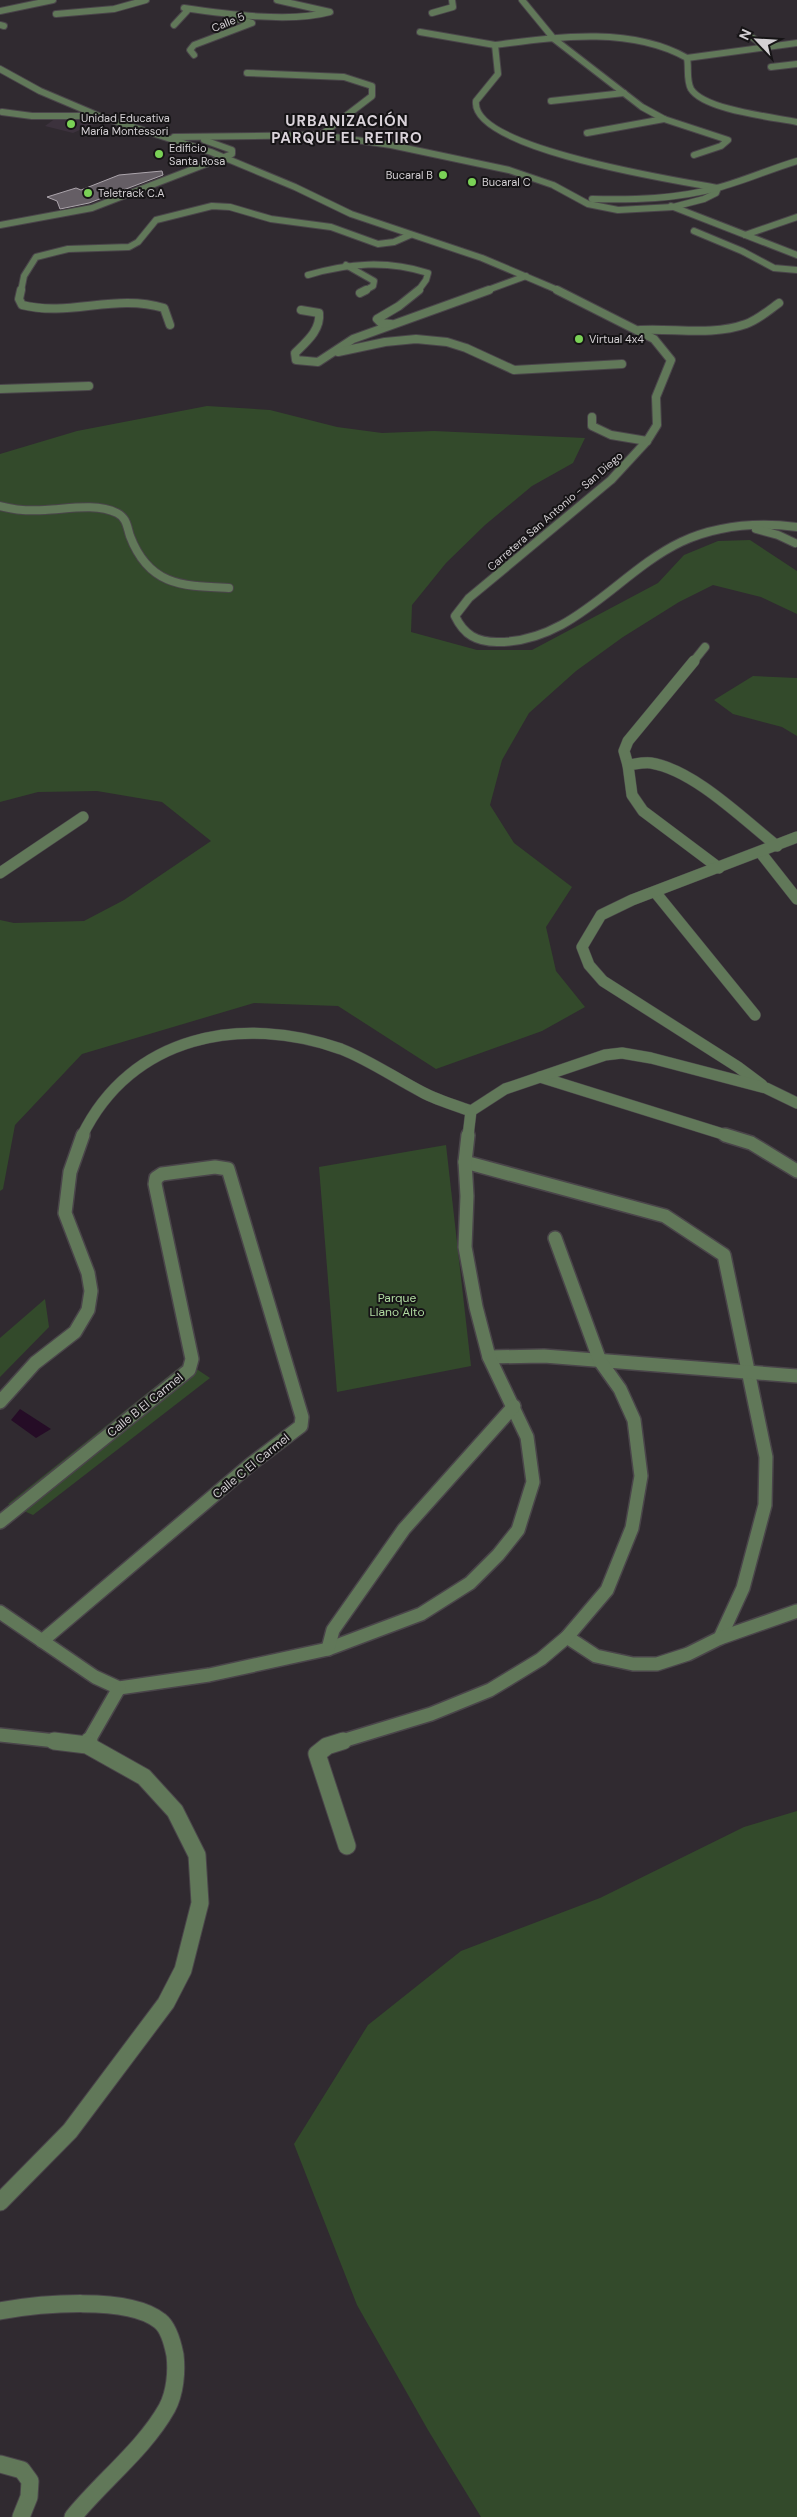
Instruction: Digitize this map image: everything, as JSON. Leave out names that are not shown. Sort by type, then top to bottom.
[{"type":"street","points":[[0,11],[52,0]]},
{"type":"street","points":[[56,14],[114,9],[146,0]]},
{"type":"street","points":[[174,25],[183,8],[189,5],[189,0]]},
{"type":"street","points":[[183,8],[226,14],[312,15],[330,12],[277,0]]},
{"type":"street","points":[[432,13],[453,7],[452,0]]},
{"type":"street","points":[[522,0],[554,39],[642,107],[664,119],[728,140],[721,146],[694,155]]},
{"type":"street","name":"Calle 5","points":[[183,8],[252,23],[191,47],[190,50],[194,56]]},
{"type":"street","points":[[420,32],[495,45],[594,37],[645,42],[674,50],[687,58],[797,43]]},
{"type":"street","points":[[746,33],[768,48]]},
{"type":"street","points":[[495,45],[498,74],[480,91],[474,103],[478,115],[494,128],[575,159],[718,188]]},
{"type":"street","points":[[783,46],[795,52]]},
{"type":"street","points":[[687,58],[689,82],[691,90],[696,96],[719,105],[797,122]]},
{"type":"street","points":[[771,67],[797,64]]},
{"type":"street","name":"Carretera San Antonio - San Diego","points":[[0,69],[40,91],[99,116],[224,157],[296,187],[351,214],[482,258],[526,276],[574,297],[654,339],[671,360],[655,397],[653,408],[657,425],[647,441],[630,462],[599,491],[470,598],[454,616],[463,632],[482,641],[503,644],[538,636],[579,615],[659,554],[691,538],[726,528],[763,524],[797,529]]},
{"type":"street","points":[[247,73],[344,77],[372,86],[372,96],[321,135]]},
{"type":"street","points":[[551,100],[624,93]]},
{"type":"street","points":[[2,112],[32,116],[99,116]]},
{"type":"street","points":[[588,133],[664,119]]},
{"type":"street","points":[[164,137],[321,135],[491,165],[553,185],[582,199],[588,204],[618,210],[673,207],[704,199],[716,193],[718,188]]},
{"type":"street","points":[[0,225],[92,208],[224,157],[233,151],[192,136]]},
{"type":"street","points":[[210,152],[226,147],[235,136]]},
{"type":"street","points":[[582,199],[657,200],[718,188],[766,170],[797,161]]},
{"type":"street","points":[[657,200],[797,255]]},
{"type":"street","points":[[170,325],[164,308],[135,300],[45,310],[28,308],[22,305],[19,299],[24,276],[36,257],[44,254],[68,249],[129,247],[138,242],[156,220],[212,206],[230,207],[271,219],[331,227],[378,244],[394,242],[410,234]]},
{"type":"street","points":[[745,235],[797,217]]},
{"type":"street","points":[[694,231],[744,251],[762,264],[784,270],[797,270]]},
{"type":"street","points":[[308,274],[346,265],[384,263],[428,273],[428,280],[421,288],[393,311],[377,319],[381,323],[391,324]]},
{"type":"street","points":[[346,265],[374,281],[373,286],[360,293]]},
{"type":"street","points":[[301,310],[319,314],[321,318],[319,326],[295,353],[296,360],[301,362],[318,362],[353,339],[526,276]]},
{"type":"street","points":[[640,330],[664,328],[697,332],[715,331],[748,323],[779,303]]},
{"type":"street","points":[[333,353],[391,340],[415,338],[461,346],[486,355],[501,367],[514,370],[622,364]]},
{"type":"street","points":[[0,389],[89,386]]},
{"type":"street","points":[[592,416],[592,426],[596,429],[623,437],[647,441]]},
{"type":"street","points":[[0,506],[25,512],[94,508],[116,513],[126,520],[131,537],[151,571],[162,581],[195,587],[228,588]]},
{"type":"street","name":"Carretera San Antonio - San Diego","points":[[726,528],[762,530],[796,544]]},
{"type":"street","points":[[796,544],[790,536],[797,529]]},
{"type":"street","points":[[705,647],[628,741],[624,751],[632,795],[643,811],[719,868]]},
{"type":"street","points":[[628,765],[651,763],[680,775],[706,789],[777,846]]},
{"type":"street","points":[[0,873],[83,817]]},
{"type":"street","points":[[797,837],[601,915],[582,947],[588,965],[603,982],[738,1067],[766,1088],[797,1103]]},
{"type":"street","points":[[760,852],[797,899]]},
{"type":"street","points":[[655,892],[755,1015]]},
{"type":"street","points":[[0,1402],[16,1382],[42,1356],[72,1336],[88,1312],[92,1290],[84,1258],[65,1216],[69,1173],[76,1146],[95,1115],[118,1086],[147,1061],[173,1047],[205,1039],[249,1035],[287,1037],[340,1049],[435,1098],[471,1111]]},
{"type":"street","points":[[471,1111],[505,1089],[605,1055],[622,1053],[651,1058],[766,1088]]},
{"type":"street","points":[[540,1077],[751,1143],[797,1171]]},
{"type":"street","points":[[0,1612],[95,1677],[119,1688],[209,1675],[328,1649],[421,1614],[462,1588],[498,1555],[518,1530],[533,1482],[527,1437],[514,1406],[489,1357],[476,1307],[465,1247],[467,1196],[465,1162],[471,1111]]},
{"type":"street","points":[[465,1162],[665,1216],[724,1255],[750,1372],[766,1457],[765,1505],[743,1588],[720,1638]]},
{"type":"street","name":"Calle C El Carmel","points":[[42,1641],[251,1464],[301,1426],[302,1417],[228,1169],[215,1167],[162,1174],[156,1178],[155,1184]]},
{"type":"street","name":"Calle B El Carmel","points":[[0,1522],[188,1370],[192,1359],[155,1184]]},
{"type":"street","points":[[346,1846],[317,1754],[327,1746],[430,1714],[490,1690],[541,1659],[567,1637],[607,1590],[632,1528],[641,1476],[634,1420],[620,1389],[600,1361],[556,1238]]},
{"type":"street","points":[[489,1357],[544,1356],[797,1376]]},
{"type":"street","points":[[328,1649],[333,1630],[404,1529],[514,1406]]},
{"type":"street","points":[[567,1637],[596,1656],[633,1664],[657,1664],[688,1654],[720,1638],[797,1611]]},
{"type":"street","points":[[87,1745],[119,1688]]},
{"type":"street","points":[[0,1735],[87,1745],[144,1777],[175,1811],[197,1855],[200,1903],[183,1970],[166,2003],[70,2131],[0,2202]]},
{"type":"street","points":[[0,2311],[61,2305],[140,2310],[160,2320],[169,2336],[177,2365],[168,2406],[137,2446],[91,2493],[73,2517]]},
{"type":"street","points":[[0,2464],[12,2465],[25,2471],[31,2483],[31,2496],[21,2517]]},
{"type":"shaded area","name":"Unidad Educativa María Montessori","points":[[56,118],[87,118],[98,122],[73,133],[45,126]]},
{"type":"shaded area","points":[[20,1409],[51,1429],[36,1438],[11,1420]]},
{"type":"green space","points":[[207,406],[270,410],[337,427],[382,433],[434,431],[585,438],[573,463],[532,486],[485,525],[446,563],[412,605],[411,632],[477,650],[532,650],[658,583],[684,555],[718,541],[750,540],[797,571],[797,614],[761,597],[713,585],[679,602],[623,637],[576,671],[529,713],[502,760],[490,805],[514,843],[572,887],[546,927],[556,971],[585,1007],[542,1031],[436,1069],[338,1006],[254,1003],[82,1054],[15,1125],[3,1189],[0,1191],[0,920],[14,923],[84,921],[124,900],[211,841],[162,802],[97,791],[38,792],[0,802],[0,454],[77,431]]},
{"type":"green space","points":[[753,676],[797,678],[797,736],[782,727],[733,714],[714,700]]},
{"type":"green space","name":"Parque Llano Alto","points":[[446,1145],[471,1366],[337,1392],[319,1167]]},
{"type":"green space","points":[[45,1299],[49,1327],[0,1377],[0,1338]]},
{"type":"green space","points":[[186,1362],[210,1378],[33,1515],[8,1504]]},
{"type":"green space","points":[[797,1811],[797,2517],[481,2517],[428,2430],[357,2305],[294,2144],[368,2025],[461,1951],[600,1898],[744,1827]]},
{"type":"building","name":"Teletrack C.A","points":[[162,171],[163,175],[89,203],[60,209],[57,201],[47,197],[76,188],[81,190],[119,175]]},
{"type":"place","name":"Unidad Educativa María Montessori","points":[[71,124]]},
{"type":"place","name":"Edificio Santa Rosa","points":[[159,154]]},
{"type":"place","name":"Bucaral B","points":[[443,175]]},
{"type":"place","name":"Bucaral C","points":[[472,182]]},
{"type":"place","name":"Teletrack C.A","points":[[88,193]]},
{"type":"place","name":"Virtual 4x4","points":[[579,339]]},
{"type":"district","name":"URBANIZACIÓN PARQUE EL RETIRO","points":[[347,130]]}]
